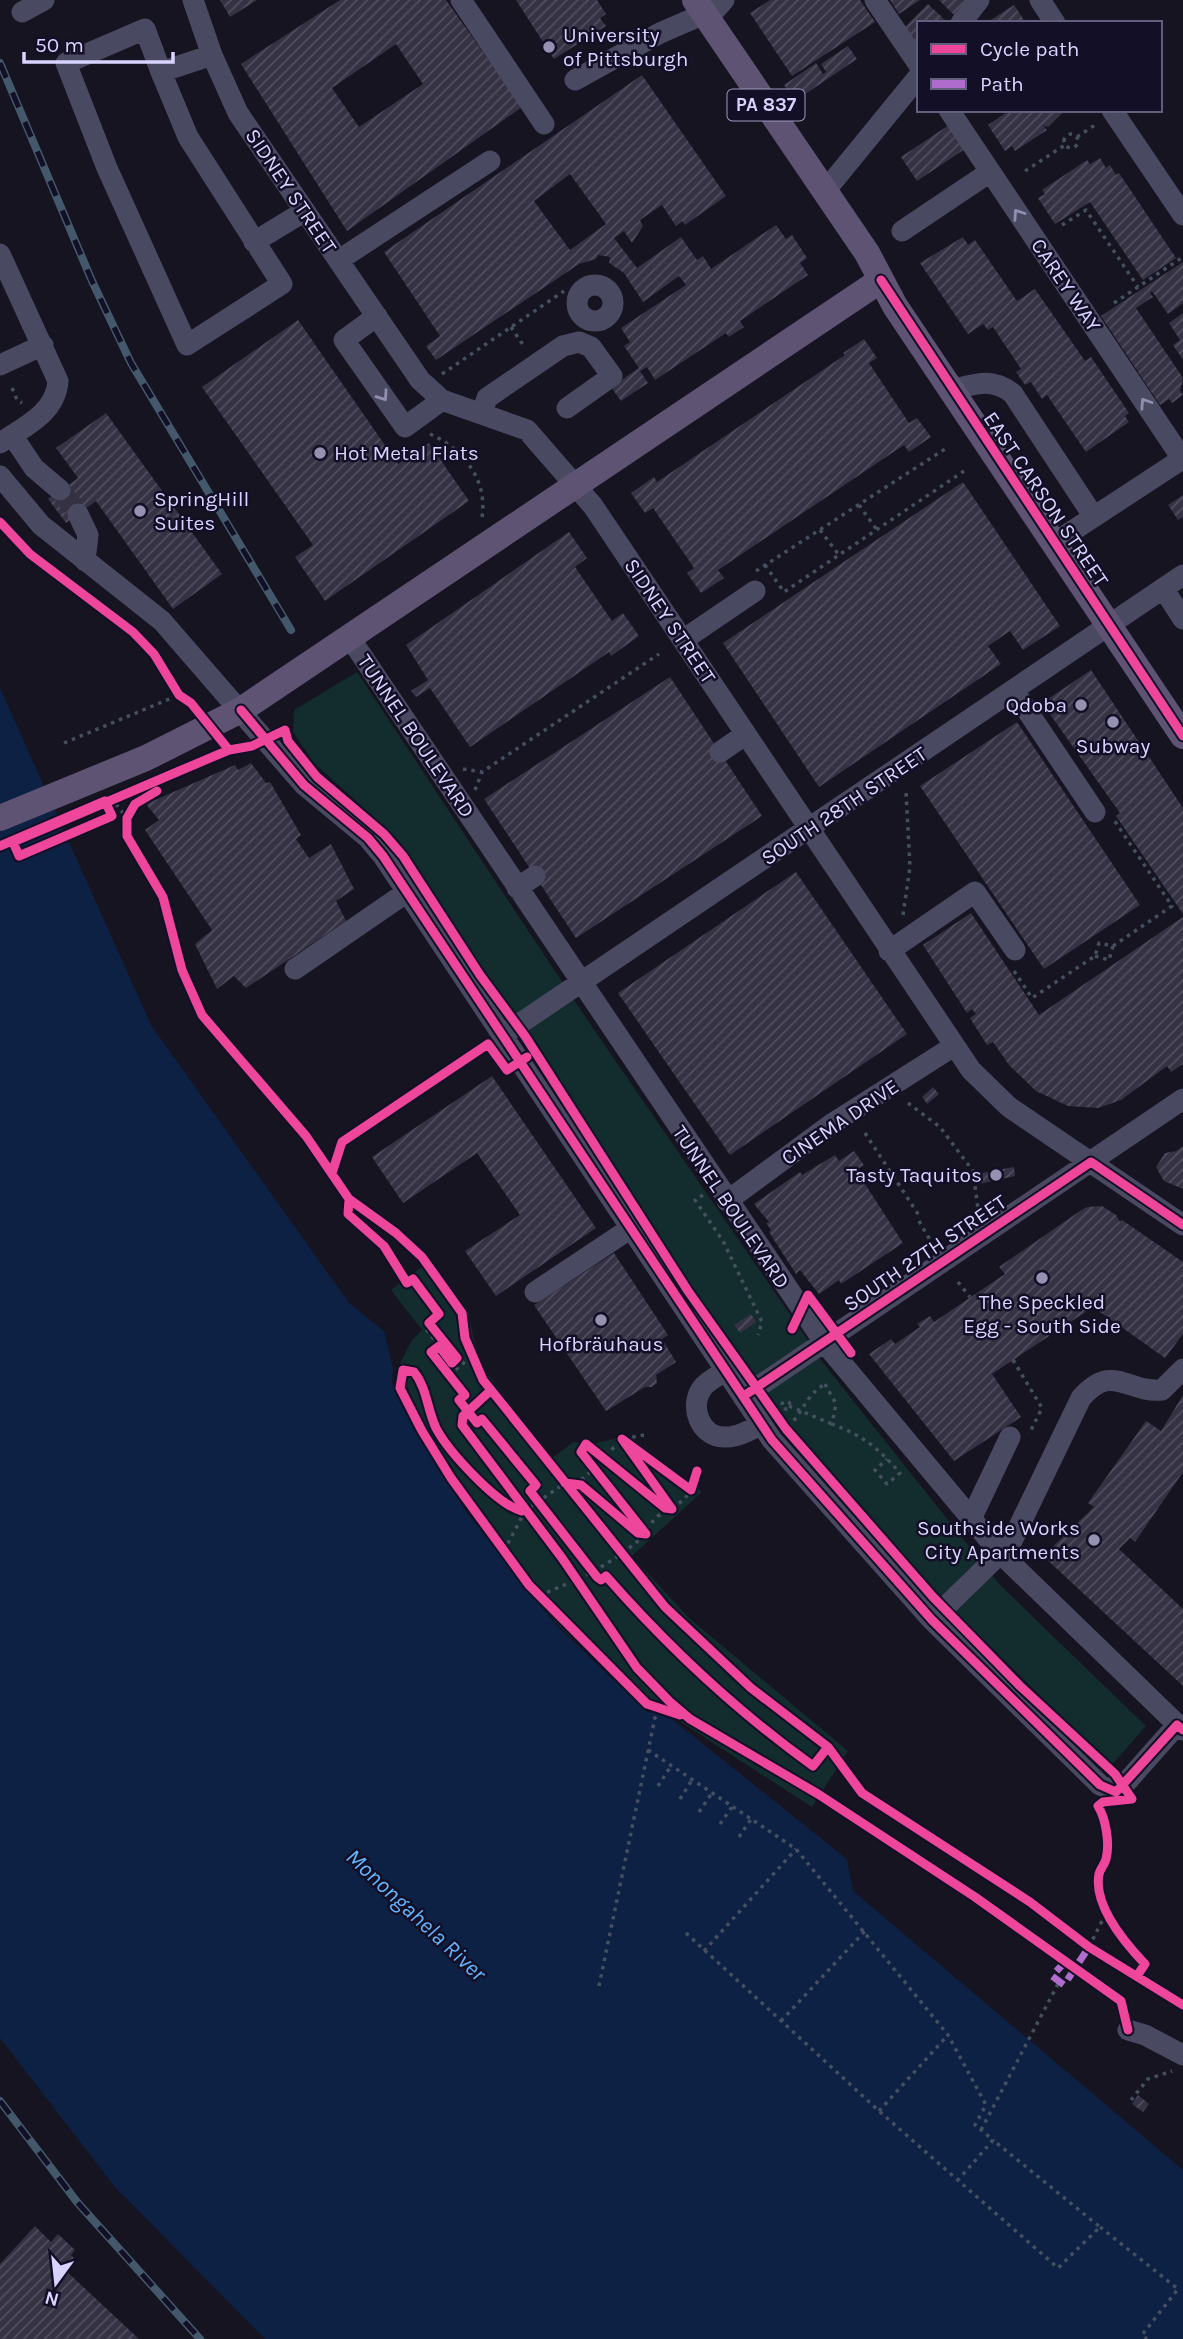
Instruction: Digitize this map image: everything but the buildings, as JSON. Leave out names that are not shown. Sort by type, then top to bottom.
[{"type":"main road","name":"EAST CARSON STREET","points":[[708,8],[867,253],[881,280],[952,390],[1183,736]]},
{"type":"main road","points":[[0,818],[110,803],[146,758],[241,710],[881,280]]},
{"type":"street","points":[[22,12],[44,0]]},
{"type":"street","name":"SIDNEY STREET","points":[[193,0],[212,55],[239,113],[421,380],[442,400],[527,430],[593,506],[971,1070],[1009,1107],[1183,1224]]},
{"type":"street","points":[[461,0],[544,124]]},
{"type":"street","points":[[875,0],[917,62]]},
{"type":"street","points":[[963,21],[979,0]]},
{"type":"street","points":[[1040,0],[1054,21]]},
{"type":"street","points":[[575,80],[708,8]]},
{"type":"street","points":[[145,29],[161,72],[188,137],[282,284],[187,345],[107,168],[66,63],[145,29]]},
{"type":"street","points":[[161,72],[212,55]]},
{"type":"street","points":[[825,191],[917,77]]},
{"type":"street","name":"CAREY WAY","points":[[950,112],[1183,459]]},
{"type":"street","points":[[1113,112],[1183,215]]},
{"type":"street","points":[[339,260],[490,161]]},
{"type":"street","points":[[902,231],[990,172]]},
{"type":"street","points":[[254,242],[306,211]]},
{"type":"street","points":[[0,254],[58,381],[57,394],[51,406],[6,439],[60,490]]},
{"type":"street","points":[[377,316],[344,340],[405,427],[442,400]]},
{"type":"street","points":[[579,342],[588,320]]},
{"type":"street","points":[[482,413],[487,398],[563,346],[579,342],[591,347],[612,376],[567,408]]},
{"type":"street","points":[[0,365],[43,345]]},
{"type":"street","points":[[952,390],[988,381],[1002,385],[1013,394],[1094,517]]},
{"type":"street","points":[[1054,543],[1183,459]]},
{"type":"street","points":[[0,476],[41,525],[162,621],[304,785],[368,838],[408,892],[725,1371],[750,1392],[761,1424],[932,1620],[1100,1785],[1116,1791],[1180,1727]]},
{"type":"street","points":[[78,514],[88,535],[85,561]]},
{"type":"street","name":"SOUTH 28TH STREET","points":[[503,1035],[1183,575]]},
{"type":"street","points":[[683,640],[755,582]]},
{"type":"street","points":[[1163,589],[1183,619]]},
{"type":"street","name":"TUNNEL BOULEVARD","points":[[350,638],[526,882],[581,983],[714,1193],[824,1342],[1000,1553],[1180,1727]]},
{"type":"street","points":[[1014,691],[1103,814]]},
{"type":"street","points":[[720,752],[746,734]]},
{"type":"street","points":[[295,969],[408,892]]},
{"type":"street","points":[[889,951],[975,892],[1014,959]]},
{"type":"street","name":"CINEMA DRIVE","points":[[714,1193],[833,1123],[954,1046]]},
{"type":"street","name":"SOUTH 27TH STREET","points":[[750,1392],[1183,1099]]},
{"type":"street","points":[[535,1292],[631,1228]]},
{"type":"street","points":[[932,1620],[1011,1543],[1081,1398],[1094,1384],[1112,1379],[1131,1383],[1146,1391],[1161,1390],[1183,1369]]},
{"type":"street","points":[[725,1371],[703,1386],[696,1399],[696,1413],[701,1423],[708,1432],[720,1438],[730,1437],[761,1424]]},
{"type":"street","points":[[971,1519],[1010,1437]]},
{"type":"street","points":[[1128,2030],[1144,2035],[1180,2061]]},
{"type":"path","points":[[1077,137],[1095,125]]},
{"type":"path","points":[[1065,145],[1066,136],[1070,133],[1077,137]]},
{"type":"path","points":[[1025,171],[1065,145],[1076,147],[1077,137]]},
{"type":"path","points":[[1062,225],[1086,209],[1138,287]]},
{"type":"path","points":[[1114,303],[1183,257]]},
{"type":"path","points":[[440,375],[564,291]]},
{"type":"path","points":[[511,327],[527,352]]},
{"type":"path","points":[[12,388],[17,400],[29,405]]},
{"type":"path","points":[[429,433],[451,444],[474,471],[482,497],[482,517]]},
{"type":"path","points":[[755,582],[765,565],[948,447]]},
{"type":"path","points":[[765,565],[784,592],[964,471]]},
{"type":"path","points":[[859,505],[877,530]]},
{"type":"path","points":[[820,530],[839,555]]},
{"type":"path","points":[[474,794],[482,772],[659,654]]},
{"type":"path","points":[[173,683],[179,695],[191,703],[209,725]]},
{"type":"path","points":[[64,743],[179,695]]},
{"type":"path","points":[[456,767],[482,772]]},
{"type":"path","points":[[900,922],[905,909],[909,867],[906,792]]},
{"type":"path","points":[[126,794],[110,803],[127,822],[135,804]]},
{"type":"path","points":[[1095,956],[1109,960],[1113,946],[1172,906],[1103,814]]},
{"type":"path","points":[[1014,959],[1032,998],[1095,956],[1098,943],[1113,946]]},
{"type":"path","points":[[908,1103],[940,1127],[973,1171],[978,1209]]},
{"type":"path","points":[[865,1133],[930,1240]]},
{"type":"path","points":[[714,1193],[695,1200],[723,1241],[762,1322],[758,1335]]},
{"type":"path","points":[[958,1282],[970,1297]]},
{"type":"path","points":[[439,1314],[425,1328],[439,1346],[445,1361]]},
{"type":"path","points":[[429,1323],[457,1385]]},
{"type":"path","points":[[744,1337],[774,1332]]},
{"type":"path","points":[[445,1361],[470,1351],[477,1368]]},
{"type":"path","points":[[784,1431],[803,1412],[810,1393],[831,1380]]},
{"type":"path","points":[[825,1384],[836,1404],[832,1424]]},
{"type":"path","points":[[750,1392],[784,1431],[795,1439]]},
{"type":"path","points":[[789,1406],[869,1440],[887,1459],[900,1473],[887,1484],[875,1470],[887,1459]]},
{"type":"path","points":[[507,1555],[519,1508],[565,1483],[584,1478],[594,1459],[622,1439],[644,1435]]},
{"type":"path","points":[[622,1439],[631,1448]]},
{"type":"path","points":[[594,1459],[612,1467]]},
{"type":"path","points":[[594,1459],[605,1481]]},
{"type":"path","points":[[557,1474],[573,1493]]},
{"type":"path","points":[[539,1595],[578,1581],[622,1554],[640,1530],[685,1500],[692,1485],[681,1482]]},
{"type":"path","points":[[565,1483],[581,1485]]},
{"type":"path","points":[[533,1495],[544,1508]]},
{"type":"path","points":[[665,1499],[672,1509]]},
{"type":"path","points":[[654,1500],[665,1508],[672,1509]]},
{"type":"path","points":[[519,1508],[532,1521]]},
{"type":"path","points":[[496,1540],[507,1555]]},
{"type":"path","points":[[614,1544],[629,1563]]},
{"type":"path","points":[[587,1563],[602,1576]]},
{"type":"path","points":[[570,1569],[585,1592]]},
{"type":"path","points":[[529,1585],[547,1604]]},
{"type":"path","points":[[599,1986],[656,1707]]},
{"type":"path","points":[[648,1750],[796,1849],[948,2035],[986,2105],[975,2125],[1183,2292]]},
{"type":"path","points":[[658,1786],[671,1766]]},
{"type":"path","points":[[680,1799],[692,1780]]},
{"type":"path","points":[[699,1812],[712,1793]]},
{"type":"path","points":[[720,1825],[732,1807]]},
{"type":"path","points":[[739,1838],[751,1819]]},
{"type":"path","points":[[704,1951],[796,1849]]},
{"type":"path","points":[[1103,1900],[1111,1922]]},
{"type":"path","points":[[1089,1947],[1106,1913]]},
{"type":"path","points":[[781,2021],[865,1931]]},
{"type":"path","points":[[686,1933],[879,2111],[1058,2268],[1100,2227]]},
{"type":"path","points":[[1079,1940],[1101,1954]]},
{"type":"path","points":[[981,2130],[1059,1982]]},
{"type":"path","points":[[879,2111],[948,2035]]},
{"type":"path","points":[[1131,2100],[1148,2079],[1180,2061]]},
{"type":"path","points":[[959,2179],[993,2140]]},
{"type":"path","points":[[1147,2339],[1142,2335],[1178,2289]]},
{"type":"green space","points":[[357,672],[584,1015],[824,1364],[999,1584],[1146,1726],[1111,1766],[963,1619],[784,1430],[395,836],[314,763],[293,732],[294,710]]},
{"type":"green space","points":[[431,1260],[467,1308],[479,1362],[551,1459],[573,1442],[593,1444],[629,1435],[702,1492],[632,1556],[689,1618],[848,1751],[812,1807],[673,1717],[645,1707],[556,1623],[469,1513],[411,1421],[395,1384],[396,1371],[412,1340],[422,1330],[391,1290]]},
{"type":"water","name":"Monongahela River","points":[[0,688],[151,1025],[349,1303],[384,1331],[393,1369],[392,1383],[409,1420],[467,1513],[557,1626],[647,1712],[664,1713],[847,1859],[853,1891],[1183,2170],[1183,2339],[265,2339],[115,2187],[0,2038]]},
{"type":"pier","points":[[60,814],[66,826],[21,845],[23,848],[67,829],[72,840],[16,863],[10,849],[0,853],[0,839]]},
{"type":"tunnel","points":[[60,490],[78,514]]},
{"type":"railway","points":[[0,63],[92,281],[131,363],[291,630]]},
{"type":"railway","points":[[0,2101],[77,2202],[200,2339]]},
{"type":"marked path","points":[[1066,1961],[1052,1976],[1064,1985],[1089,1947]]},
{"type":"cycle path","points":[[881,280],[1183,736]]},
{"type":"cycle path","points":[[0,522],[30,554],[133,632],[154,654],[179,695],[191,703],[229,750]]},
{"type":"cycle path","points":[[241,710],[304,785],[368,838],[383,856],[772,1440],[932,1620],[1100,1785],[1116,1792],[1177,1725],[1183,1730]]},
{"type":"cycle path","points":[[0,846],[105,801],[112,816],[19,856],[13,842],[107,802],[177,772],[229,750],[252,746],[285,730],[288,741],[317,777],[384,834],[403,856],[480,975],[525,1036],[688,1291],[786,1429],[933,1597],[1020,1686],[1115,1774],[1132,1799],[1103,1802],[1098,1806],[1105,1825],[1108,1846],[1098,1886],[1113,1923],[1145,1964],[1137,1976]]},
{"type":"cycle path","points":[[157,791],[135,804],[127,818],[127,836],[163,897],[182,970],[202,1015],[306,1136],[349,1199],[396,1233],[422,1257],[462,1313],[465,1338],[483,1380],[665,1607],[751,1688],[828,1747],[862,1793],[1030,1902],[1089,1947],[1183,2005]]},
{"type":"cycle path","points":[[332,1173],[342,1142],[488,1044],[507,1070],[527,1057]]},
{"type":"cycle path","points":[[748,1393],[1091,1162],[1183,1225]]},
{"type":"cycle path","points":[[349,1199],[348,1214],[384,1246],[407,1283],[413,1279],[439,1314],[429,1323],[457,1358],[452,1363],[439,1346],[431,1352],[465,1395],[459,1400],[477,1423],[482,1419],[536,1485],[530,1491],[597,1577],[601,1580],[606,1576],[704,1677],[784,1745],[813,1766],[828,1747]]},
{"type":"cycle path","points":[[792,1329],[808,1295],[851,1353]]},
{"type":"cycle path","points":[[522,1511],[500,1499],[462,1463],[436,1428],[418,1378],[414,1372],[403,1370],[400,1388],[422,1431],[451,1478],[529,1585],[647,1704],[680,1715]]},
{"type":"cycle path","points":[[490,1391],[463,1416],[462,1425],[562,1558],[637,1668],[670,1702],[690,1719],[818,1794],[975,1897],[1121,2001],[1128,2030]]},
{"type":"cycle path","points":[[565,1483],[581,1485],[638,1533],[646,1534],[581,1452],[586,1444],[665,1508],[672,1509],[622,1439],[691,1490],[697,1471]]},
{"type":"place","name":"University of Pittsburgh","points":[[549,47]]},
{"type":"place","name":"Hot Metal Flats","points":[[320,453]]},
{"type":"place","name":"SpringHill Suites","points":[[140,511]]},
{"type":"place","name":"Qdoba","points":[[1081,705]]},
{"type":"place","name":"Subway","points":[[1113,722]]},
{"type":"place","name":"Tasty Taquitos","points":[[996,1175]]},
{"type":"place","name":"The Speckled Egg - South Side","points":[[1042,1278]]},
{"type":"place","name":"Hofbräuhaus","points":[[601,1320]]},
{"type":"place","name":"Southside Works City Apartments","points":[[1094,1540]]}]
